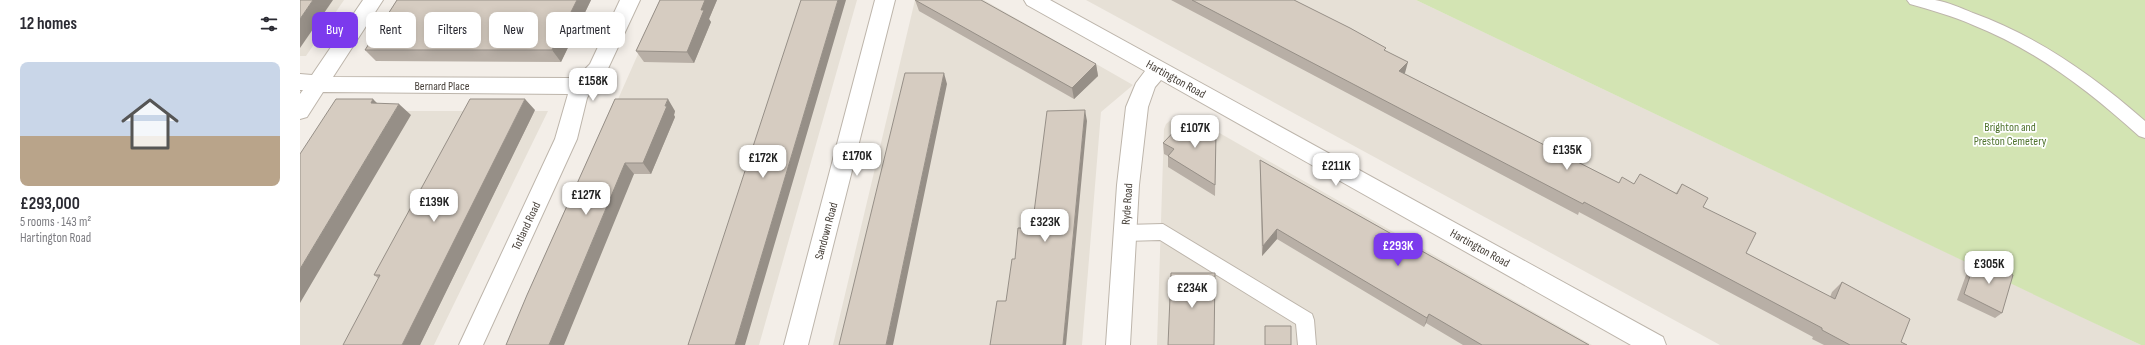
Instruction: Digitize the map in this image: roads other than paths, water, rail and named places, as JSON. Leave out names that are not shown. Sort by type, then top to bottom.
[{"type":"street","points":[[300,111],[309,82],[373,0]]},
{"type":"street","name":"Totland Road","points":[[470,345],[566,139],[572,123],[573,108],[588,76],[598,69],[630,0]]},
{"type":"street","name":"Sandown Road","points":[[796,345],[885,0]]},
{"type":"street","name":"Hartington Road","points":[[1034,0],[1654,345]]},
{"type":"street","name":"Ryde Road","points":[[1118,345],[1133,134],[1138,100],[1146,83],[1159,70]]},
{"type":"street","name":"Bernard Place","points":[[309,82],[338,86],[569,86],[585,83]]},
{"type":"lane","points":[[1915,0],[1959,14],[2007,33],[2050,56],[2110,99],[2145,131]]},
{"type":"lane","points":[[1125,232],[1163,232],[1278,303],[1305,320],[1307,345]]},
{"type":"park label","name":"Brighton and Preston Cemetery","points":[[2010,134]]}]
